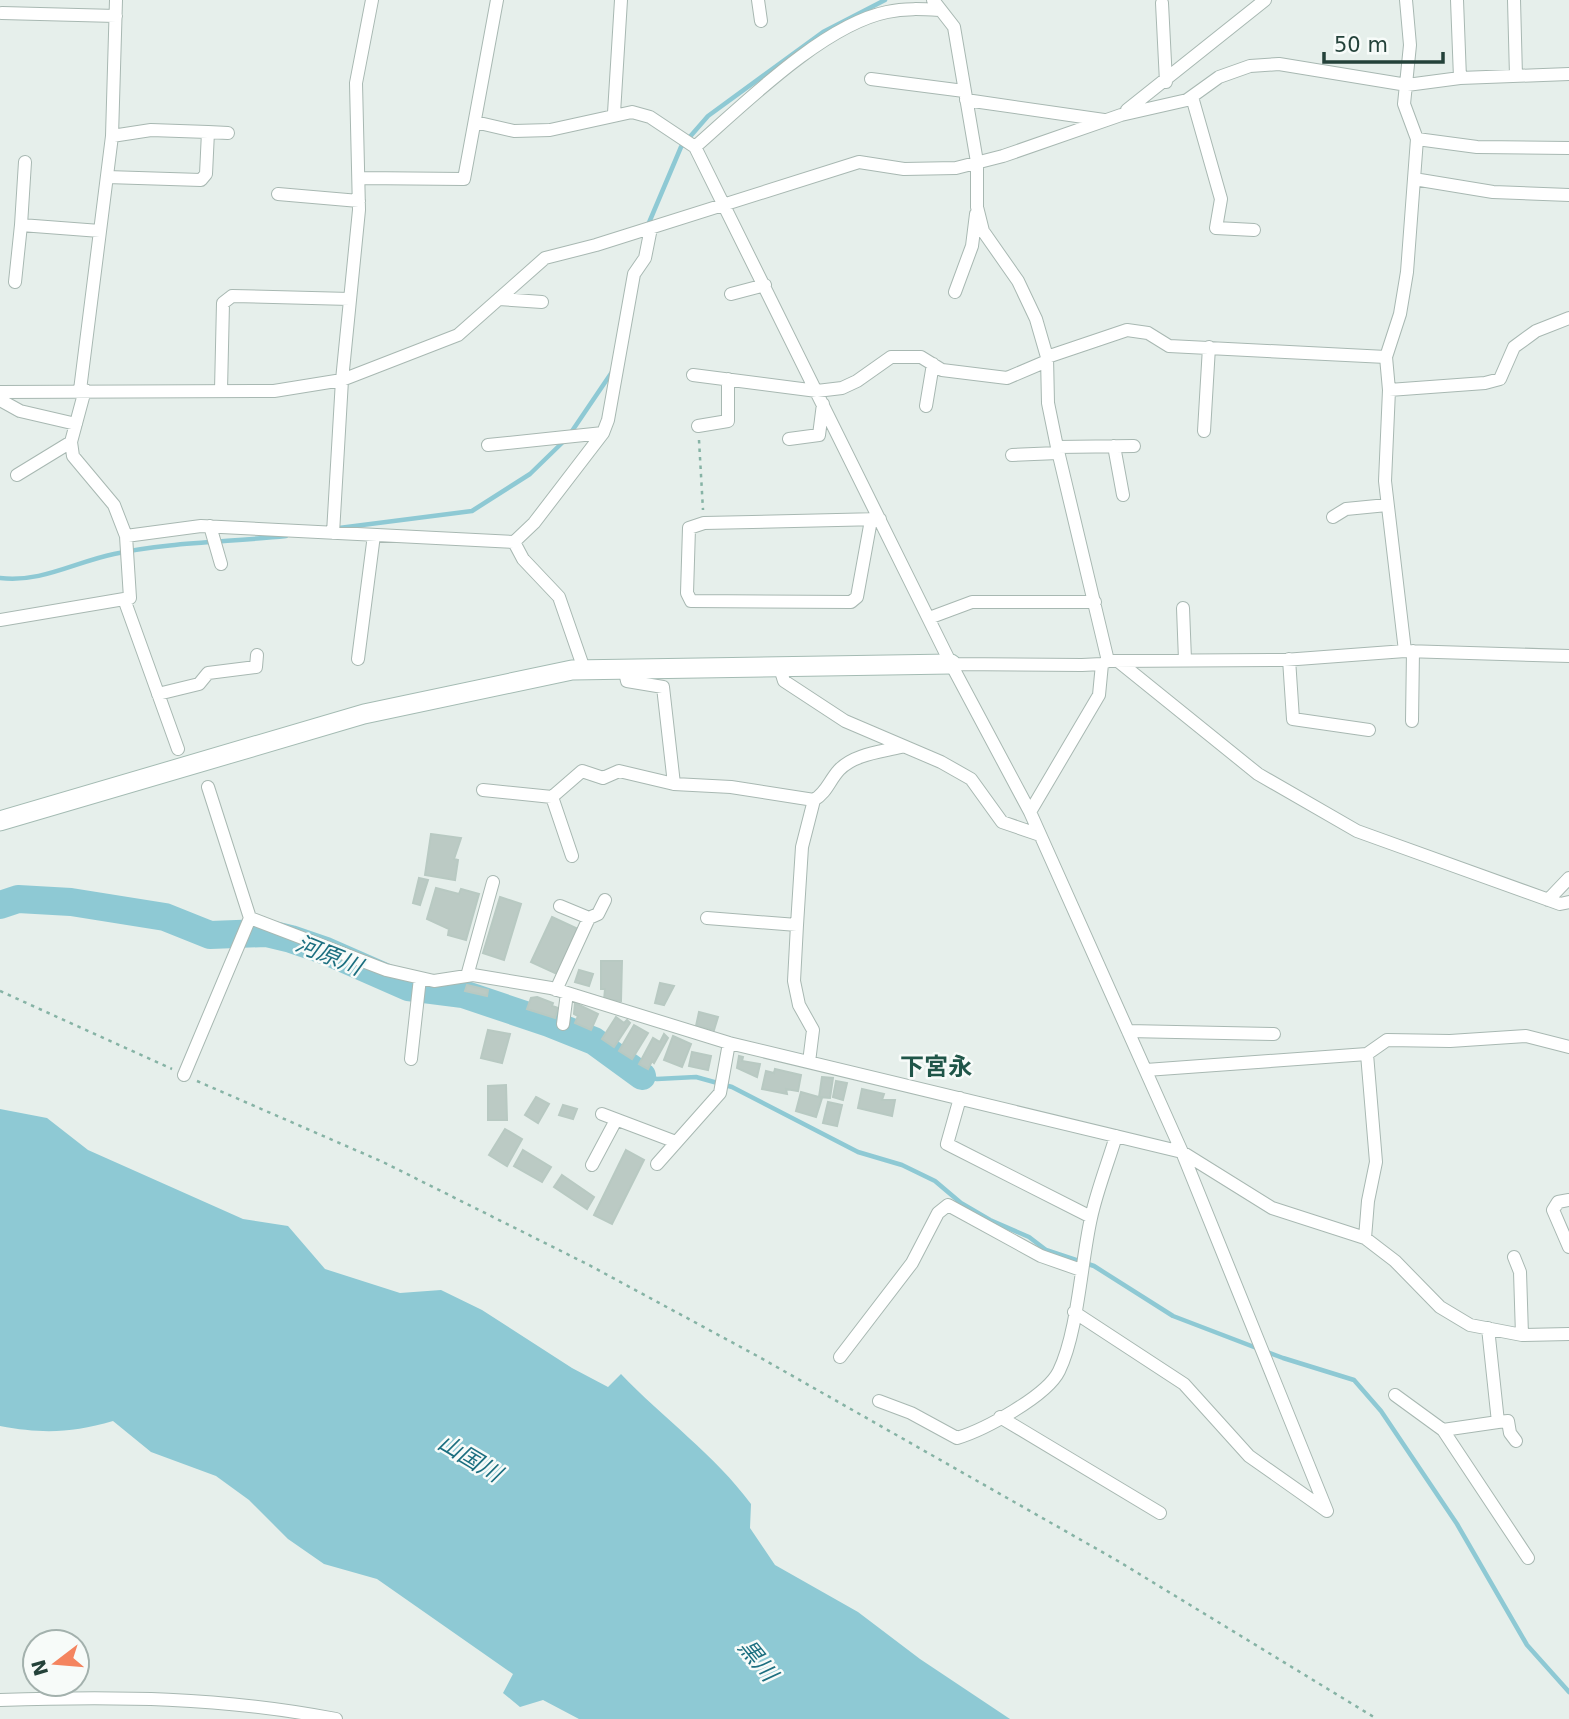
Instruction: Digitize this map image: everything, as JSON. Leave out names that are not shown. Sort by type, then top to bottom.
[{"type":"street","points":[[0,620],[130,598],[125,536],[114,505],[73,456],[71,442],[83,390],[112,136],[116,0]]},
{"type":"street","points":[[333,533],[342,380],[359,201],[355,83],[372,0]]},
{"type":"street","points":[[360,178],[464,179],[497,0]]},
{"type":"street","points":[[614,113],[621,0]]},
{"type":"street","points":[[758,0],[761,21]]},
{"type":"street","points":[[0,392],[274,391],[342,380],[458,335],[545,258],[651,228],[859,162],[904,169],[956,168],[1016,152],[1107,121],[1166,82],[1265,0]]},
{"type":"street","points":[[1406,0],[1410,45],[1404,104],[1417,139],[1400,314],[1386,357],[1389,390],[1385,481],[1409,651],[1412,721]]},
{"type":"street","points":[[1457,0],[1460,78]]},
{"type":"street","points":[[1514,0],[1516,76]]},
{"type":"street","points":[[1162,2],[1166,82]]},
{"type":"street","points":[[695,147],[792,61],[857,23],[884,12],[937,5],[954,27],[977,162],[977,207],[972,246],[955,292]]},
{"type":"street","points":[[2,13],[116,16]]},
{"type":"street","points":[[1121,114],[1192,97],[1219,77],[1250,66],[1279,64],[1407,85],[1460,78],[1569,74]]},
{"type":"street","points":[[872,79],[1107,121]]},
{"type":"street","points":[[1192,97],[1221,199],[1216,228],[1255,230]]},
{"type":"street","points":[[475,121],[514,131],[550,131],[614,113],[632,112],[650,117],[695,147],[817,391],[875,520],[1030,812],[1182,1152],[1327,1511],[1249,1456],[1184,1384],[1074,1312]]},
{"type":"street","points":[[112,136],[151,130],[228,133]]},
{"type":"street","points":[[107,177],[201,180],[206,174],[208,132]]},
{"type":"street","points":[[1417,139],[1477,147],[1569,148]]},
{"type":"street","points":[[15,282],[25,162]]},
{"type":"street","points":[[1414,179],[1493,192],[1569,195]]},
{"type":"street","points":[[278,194],[359,201]]},
{"type":"street","points":[[977,207],[983,231],[1018,281],[1036,319],[1047,359],[1048,403],[1057,450],[1109,662],[1099,695],[1030,812]]},
{"type":"street","points":[[21,225],[100,231]]},
{"type":"street","points":[[125,536],[210,526],[514,542],[534,523],[603,433],[608,420],[634,274],[645,258],[651,228]]},
{"type":"street","points":[[731,293],[765,285]]},
{"type":"street","points":[[221,390],[223,303],[232,296],[350,299]]},
{"type":"street","points":[[499,299],[542,302]]},
{"type":"street","points":[[1389,390],[1485,383],[1500,379],[1514,347],[1536,331],[1569,318]]},
{"type":"street","points":[[693,374],[817,391],[842,388],[857,381],[891,357],[921,357],[942,370],[1007,378],[1047,359],[1127,330],[1148,333],[1169,345],[1386,357]]},
{"type":"street","points":[[1204,431],[1209,347]]},
{"type":"street","points":[[926,406],[933,364]]},
{"type":"street","points":[[698,426],[728,421],[727,379]]},
{"type":"street","points":[[0,400],[20,411],[76,424]]},
{"type":"street","points":[[789,439],[819,435],[823,404]]},
{"type":"street","points":[[488,445],[603,433]]},
{"type":"street","points":[[17,475],[71,442]]},
{"type":"street","points":[[1114,446],[1123,495]]},
{"type":"street","points":[[1012,455],[1134,446]]},
{"type":"street","points":[[1333,517],[1346,509],[1387,505]]},
{"type":"street","points":[[875,520],[857,597],[850,602],[691,601],[687,593],[689,528],[704,523],[875,520]]},
{"type":"street","points":[[210,526],[221,564]]},
{"type":"street","points":[[358,659],[374,535]]},
{"type":"street","points":[[514,542],[523,559],[559,597],[584,669]]},
{"type":"street","points":[[124,599],[178,749]]},
{"type":"street","points":[[929,618],[972,602],[1095,602]]},
{"type":"street","points":[[1182,607],[1185,660]]},
{"type":"street","points":[[0,821],[364,714],[520,679],[584,669],[1289,659],[1409,651],[1569,656]]},
{"type":"street","points":[[158,694],[199,684],[208,673],[256,667],[257,655]]},
{"type":"street","points":[[1289,659],[1293,719],[1369,730]]},
{"type":"street","points":[[1109,662],[1258,774],[1357,831],[1548,900],[1560,904],[1569,902]]},
{"type":"street","points":[[779,666],[784,681],[845,721],[941,762],[971,779],[1002,822],[1040,835]]},
{"type":"street","points":[[624,667],[627,681],[663,687],[674,784]]},
{"type":"street","points":[[483,790],[552,797],[582,771],[603,778],[619,771],[674,784],[731,787],[814,800],[824,794],[837,772],[847,763],[901,747]]},
{"type":"street","points":[[184,1074],[250,918],[208,787]]},
{"type":"street","points":[[552,797],[572,856]]},
{"type":"street","points":[[810,1062],[813,1030],[799,1005],[794,981],[802,847],[814,800]]},
{"type":"street","points":[[1548,900],[1569,878]]},
{"type":"street","points":[[467,976],[493,882]]},
{"type":"street","points":[[564,1024],[562,992],[589,918],[598,914],[605,900]]},
{"type":"street","points":[[560,906],[589,918]]},
{"type":"street","points":[[250,918],[386,970],[434,981],[467,976],[562,992],[729,1043],[1182,1152],[1272,1208],[1365,1238],[1395,1261],[1440,1307],[1470,1325],[1522,1335],[1569,1334]]},
{"type":"street","points":[[707,918],[797,925]]},
{"type":"street","points":[[411,1059],[420,978]]},
{"type":"street","points":[[1128,1031],[1274,1034]]},
{"type":"street","points":[[1146,1070],[1367,1054],[1387,1040],[1450,1041],[1526,1036],[1569,1047]]},
{"type":"street","points":[[657,1164],[720,1093],[729,1043]]},
{"type":"street","points":[[1365,1238],[1368,1201],[1376,1162],[1367,1054]]},
{"type":"street","points":[[960,1098],[947,1144],[1091,1217]]},
{"type":"street","points":[[603,1114],[676,1142]]},
{"type":"street","points":[[592,1165],[616,1119]]},
{"type":"street","points":[[879,1401],[911,1413],[957,1438],[974,1433],[1047,1389],[1059,1371],[1074,1312],[1091,1217],[1116,1136]]},
{"type":"street","points":[[1569,1200],[1558,1202],[1553,1210],[1569,1247]]},
{"type":"street","points":[[840,1357],[912,1264],[938,1213],[948,1205],[1041,1256],[1081,1270]]},
{"type":"street","points":[[1514,1256],[1521,1272],[1522,1335]]},
{"type":"street","points":[[1488,1328],[1498,1422]]},
{"type":"street","points":[[1395,1395],[1443,1430],[1528,1558]]},
{"type":"street","points":[[1000,1417],[1160,1513]]},
{"type":"street","points":[[1443,1430],[1508,1421],[1510,1433],[1516,1441]]},
{"type":"street","points":[[0,1700],[158,1697],[243,1704],[336,1719]]},
{"type":"path","points":[[698,426],[704,523]]},
{"type":"path","points":[[0,991],[383,1162],[635,1289],[1118,1561],[1257,1643],[1377,1719]]},
{"type":"water","points":[[0,1109],[47,1118],[88,1150],[243,1219],[288,1226],[325,1269],[400,1293],[441,1290],[482,1310],[572,1368],[608,1387],[621,1374],[737,1486],[751,1504],[750,1528],[775,1565],[858,1612],[920,1659],[1010,1719],[579,1719],[543,1700],[520,1707],[503,1693],[513,1674],[377,1579],[324,1564],[288,1539],[249,1500],[216,1476],[151,1452],[113,1421],[57,1431],[0,1426]]},
{"type":"building","points":[[431,834],[461,838],[454,859],[458,860],[455,880],[425,875]]},
{"type":"building","points":[[419,878],[428,880],[420,905],[413,903]]},
{"type":"building","points":[[436,888],[459,894],[461,889],[479,894],[466,940],[448,935],[449,929],[427,919]]},
{"type":"building","points":[[500,897],[521,904],[504,960],[483,953]]},
{"type":"building","points":[[552,917],[578,929],[557,974],[531,962]]},
{"type":"building","points":[[601,961],[622,961],[621,1001],[604,1000],[605,989],[601,989]]},
{"type":"building","points":[[579,970],[593,974],[589,986],[575,982]]},
{"type":"building","points":[[660,983],[674,986],[664,1005],[655,1003]]},
{"type":"building","points":[[467,985],[488,990],[487,996],[465,991]]},
{"type":"building","points":[[537,997],[553,1003],[552,1006],[558,1008],[555,1018],[527,1009],[531,998]]},
{"type":"building","points":[[575,1003],[598,1014],[591,1030],[575,1023],[578,1016],[574,1014]]},
{"type":"building","points":[[699,1012],[718,1017],[714,1030],[696,1026]]},
{"type":"building","points":[[616,1017],[624,1023],[627,1020],[630,1023],[614,1047],[602,1039]]},
{"type":"building","points":[[634,1025],[648,1033],[632,1059],[619,1051]]},
{"type":"building","points":[[488,1030],[510,1034],[502,1063],[481,1058]]},
{"type":"building","points":[[664,1034],[668,1038],[654,1063],[652,1061],[648,1069],[639,1064],[653,1038],[660,1042]]},
{"type":"building","points":[[673,1036],[691,1044],[682,1067],[664,1060]]},
{"type":"building","points":[[692,1052],[711,1056],[708,1070],[689,1066]]},
{"type":"building","points":[[739,1056],[743,1057],[742,1061],[760,1064],[757,1077],[737,1068]]},
{"type":"building","points":[[775,1069],[801,1075],[798,1091],[786,1089],[787,1094],[762,1089],[766,1071],[774,1073]]},
{"type":"building","points":[[822,1077],[833,1078],[830,1098],[819,1097]]},
{"type":"building","points":[[836,1081],[847,1083],[843,1100],[833,1097]]},
{"type":"building","points":[[506,1085],[507,1120],[488,1120],[488,1086]]},
{"type":"building","points":[[862,1089],[884,1094],[882,1100],[895,1100],[892,1116],[858,1108]]},
{"type":"building","points":[[801,1092],[822,1098],[816,1117],[796,1111]]},
{"type":"building","points":[[536,1097],[549,1104],[538,1123],[525,1115]]},
{"type":"building","points":[[828,1102],[842,1105],[837,1126],[823,1123]]},
{"type":"building","points":[[563,1105],[577,1109],[573,1119],[559,1115]]},
{"type":"building","points":[[505,1129],[522,1139],[507,1166],[489,1155]]},
{"type":"building","points":[[523,1150],[551,1167],[542,1182],[514,1166]]},
{"type":"building","points":[[626,1150],[644,1160],[612,1224],[594,1215]]},
{"type":"building","points":[[562,1175],[594,1197],[587,1209],[554,1187]]},
{"type":"waterway","points":[[648,225],[681,147],[708,116],[823,32],[885,0]]},
{"type":"waterway","points":[[570,434],[612,372]]},
{"type":"waterway","points":[[339,528],[472,511],[530,474],[564,441]]},
{"type":"waterway","points":[[0,578],[44,575],[135,550],[286,536]]},
{"type":"waterway","name":"河原川","points":[[0,905],[18,899],[71,902],[165,917],[210,935],[266,933],[291,939],[326,951],[408,987],[463,994],[549,1023],[594,1041],[642,1076]]},
{"type":"waterway","points":[[642,1076],[657,1079],[696,1077],[732,1087],[858,1152],[902,1165],[935,1181],[961,1203],[990,1220],[1029,1237],[1046,1250],[1094,1266],[1173,1316],[1283,1358],[1354,1380],[1381,1411],[1457,1524],[1527,1645],[1569,1692]]},
{"type":"district","name":"下宮永","points":[[936,1067]]},
{"type":"water label","name":"山国川","points":[[470,1458]]},
{"type":"water label","name":"黒川","points":[[758,1660]]}]
